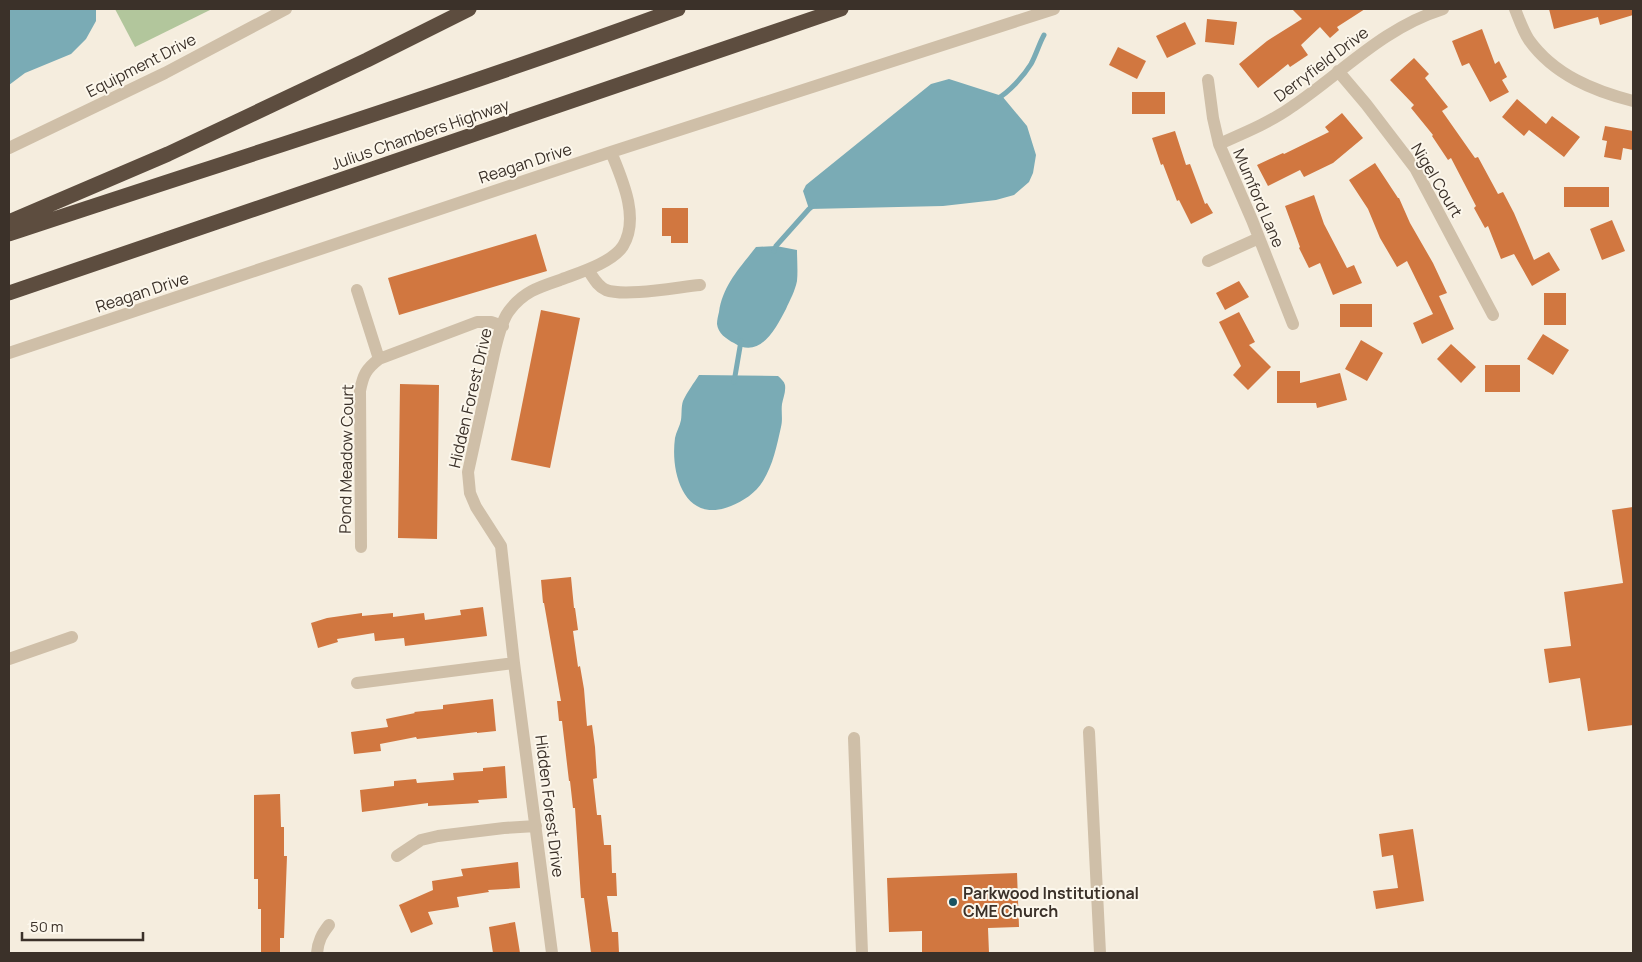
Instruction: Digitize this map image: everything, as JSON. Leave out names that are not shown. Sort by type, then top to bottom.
[{"type":"highway","points":[[9,222],[168,154],[367,60],[469,9]]},
{"type":"highway","points":[[9,234],[342,126],[591,41],[678,9]]},
{"type":"highway","name":"Julius Chambers Highway","points":[[9,293],[841,9]]},
{"type":"street","name":"Equipment Drive","points":[[9,148],[165,72],[286,9]]},
{"type":"street","name":"Reagan Drive","points":[[9,353],[611,152],[1054,9]]},
{"type":"street","name":"Derryfield Drive","points":[[1219,144],[1293,107],[1338,71],[1411,20],[1443,9]]},
{"type":"street","points":[[1515,9],[1529,40],[1547,60],[1561,71],[1578,82],[1633,101]]},
{"type":"street","name":"Nigel Court","points":[[1338,71],[1415,168],[1493,315]]},
{"type":"street","name":"Mumford Lane","points":[[1208,80],[1213,118],[1219,144],[1293,324]]},
{"type":"street","name":"Hidden Forest Drive","points":[[552,953],[514,664],[501,546],[476,507],[470,493],[468,472],[498,339],[508,312],[522,296],[540,287],[588,270],[610,258],[623,247],[629,227],[630,207],[625,186],[611,152]]},
{"type":"street","points":[[1208,262],[1259,238]]},
{"type":"street","points":[[588,270],[595,282],[604,289],[619,293],[700,285]]},
{"type":"street","points":[[357,290],[378,359]]},
{"type":"street","name":"Pond Meadow Court","points":[[361,547],[360,391],[362,378],[369,367],[378,359],[477,322],[491,322],[503,326]]},
{"type":"street","points":[[9,659],[72,637]]},
{"type":"street","points":[[357,683],[514,664]]},
{"type":"street","points":[[1090,732],[1100,953]]},
{"type":"street","points":[[854,738],[862,953]]},
{"type":"street","points":[[397,856],[421,840],[438,836],[536,826]]},
{"type":"street","points":[[317,953],[320,936],[329,925]]},
{"type":"green space","points":[[115,9],[212,9],[135,47]]},
{"type":"water","points":[[9,9],[96,9],[96,21],[86,39],[71,54],[25,73],[9,85]]},
{"type":"water","points":[[949,79],[1002,96],[1027,126],[1036,155],[1033,173],[1029,182],[1014,195],[996,200],[943,206],[809,209],[803,191],[806,185],[931,84]]},
{"type":"water","points":[[776,246],[797,250],[797,281],[795,288],[782,317],[772,333],[759,345],[752,348],[743,347],[728,340],[719,330],[717,322],[721,302],[728,285],[756,247]]},
{"type":"water","points":[[699,375],[778,376],[785,385],[781,427],[774,455],[766,475],[757,489],[749,496],[731,506],[715,510],[702,508],[692,502],[684,493],[678,480],[675,466],[675,438],[681,420],[682,403]]},
{"type":"building","points":[[1292,9],[1365,9],[1337,27],[1339,30],[1330,38],[1320,27],[1301,45],[1308,55],[1290,67],[1288,64],[1258,88],[1239,64],[1267,41],[1302,19]]},
{"type":"building","points":[[1549,9],[1633,9],[1633,15],[1600,25],[1598,17],[1554,29]]},
{"type":"building","points":[[1207,19],[1237,22],[1234,45],[1205,42]]},
{"type":"building","points":[[1185,22],[1196,44],[1167,58],[1156,36]]},
{"type":"building","points":[[1482,29],[1495,64],[1499,61],[1507,77],[1502,80],[1509,92],[1490,102],[1469,63],[1462,66],[1452,41]]},
{"type":"building","points":[[1118,47],[1146,61],[1137,79],[1109,65]]},
{"type":"building","points":[[1414,58],[1429,74],[1425,78],[1448,107],[1442,111],[1475,158],[1478,157],[1498,194],[1503,192],[1534,260],[1549,252],[1560,270],[1532,286],[1514,254],[1501,259],[1488,226],[1485,228],[1474,208],[1476,206],[1451,158],[1448,160],[1433,135],[1411,108],[1414,105],[1390,80]]},
{"type":"building","points":[[1132,92],[1165,92],[1165,114],[1132,114]]},
{"type":"building","points":[[1517,99],[1546,124],[1552,116],[1580,137],[1564,157],[1529,130],[1524,136],[1502,117]]},
{"type":"building","points":[[1342,113],[1363,138],[1333,163],[1304,177],[1300,170],[1268,186],[1257,165],[1329,132],[1325,127]]},
{"type":"building","points":[[1605,126],[1633,131],[1633,150],[1623,148],[1621,160],[1604,157],[1607,141],[1602,140]]},
{"type":"building","points":[[1175,131],[1186,165],[1190,164],[1205,204],[1207,203],[1213,213],[1191,224],[1179,200],[1177,201],[1163,164],[1161,165],[1152,138]]},
{"type":"building","points":[[1375,163],[1399,198],[1447,293],[1439,296],[1454,329],[1422,344],[1413,323],[1433,314],[1407,261],[1397,267],[1380,238],[1368,209],[1349,180]]},
{"type":"building","points":[[1564,187],[1609,187],[1609,207],[1564,207]]},
{"type":"building","points":[[1314,195],[1324,224],[1347,268],[1354,265],[1362,283],[1333,295],[1320,263],[1309,268],[1299,248],[1285,206]]},
{"type":"building","points":[[662,208],[688,208],[688,243],[671,243],[671,236],[662,236]]},
{"type":"building","points":[[1612,220],[1625,251],[1602,260],[1590,229]]},
{"type":"building","points":[[536,234],[547,271],[399,315],[388,278]]},
{"type":"building","points":[[1239,281],[1249,297],[1225,310],[1216,293]]},
{"type":"building","points":[[1544,293],[1566,293],[1566,325],[1544,325]]},
{"type":"building","points":[[1340,304],[1372,304],[1372,327],[1340,327]]},
{"type":"building","points":[[541,310],[580,318],[550,468],[511,460]]},
{"type":"building","points":[[1239,312],[1255,342],[1249,345],[1271,367],[1248,390],[1233,375],[1241,366],[1219,322]]},
{"type":"building","points":[[1543,334],[1569,350],[1553,375],[1527,359]]},
{"type":"building","points":[[1361,340],[1383,353],[1367,381],[1345,369]]},
{"type":"building","points":[[1451,344],[1476,367],[1461,383],[1437,359]]},
{"type":"building","points":[[1485,365],[1520,365],[1520,392],[1485,392]]},
{"type":"building","points":[[1277,371],[1300,371],[1300,383],[1340,373],[1347,400],[1317,408],[1316,403],[1277,403]]},
{"type":"building","points":[[400,384],[439,385],[437,539],[398,538]]},
{"type":"building","points":[[1633,507],[1633,725],[1588,731],[1580,678],[1549,683],[1544,649],[1571,646],[1564,592],[1623,583],[1612,510]]},
{"type":"building","points":[[571,577],[578,630],[573,631],[578,667],[580,666],[584,689],[587,726],[592,725],[595,747],[597,778],[593,779],[597,815],[601,815],[604,845],[611,845],[612,873],[616,873],[617,896],[607,896],[612,932],[618,932],[619,953],[591,953],[584,898],[581,898],[575,808],[573,808],[562,721],[559,721],[557,701],[561,701],[543,603],[541,580]]},
{"type":"building","points":[[483,607],[487,636],[405,646],[404,638],[375,641],[374,633],[337,639],[338,642],[318,648],[311,623],[327,618],[362,613],[362,616],[393,613],[393,617],[424,613],[425,620],[461,615],[460,610]]},
{"type":"building","points":[[493,699],[496,731],[417,739],[416,737],[380,744],[381,751],[354,754],[351,732],[388,727],[386,719],[414,712],[443,709],[443,705]]},
{"type":"building","points":[[505,766],[507,798],[478,800],[479,803],[428,806],[428,803],[362,812],[360,790],[394,786],[394,781],[416,779],[417,783],[454,780],[453,773],[483,771],[483,768]]},
{"type":"building","points":[[280,794],[281,827],[284,827],[284,856],[287,856],[284,938],[280,938],[280,953],[261,953],[261,909],[258,909],[258,879],[254,879],[254,795]]},
{"type":"building","points":[[1413,829],[1424,901],[1376,909],[1373,891],[1398,888],[1393,855],[1382,857],[1379,834]]},
{"type":"building","points":[[518,862],[520,888],[488,890],[489,892],[457,897],[459,907],[428,912],[433,924],[411,933],[399,905],[433,890],[432,881],[463,876],[461,869]]},
{"type":"building","name":"Parkwood Institutional CME Church","points":[[1017,873],[1019,927],[988,928],[989,953],[922,953],[922,931],[889,932],[887,878]]},
{"type":"building","points":[[515,922],[520,953],[493,953],[489,927]]},
{"type":"waterway","points":[[997,99],[1011,88],[1028,69],[1044,35]]},
{"type":"waterway","points":[[774,251],[776,246],[814,205]]},
{"type":"waterway","points":[[734,382],[741,341]]},
{"type":"place","name":"Parkwood Institutional CME Church","points":[[953,902]]}]
